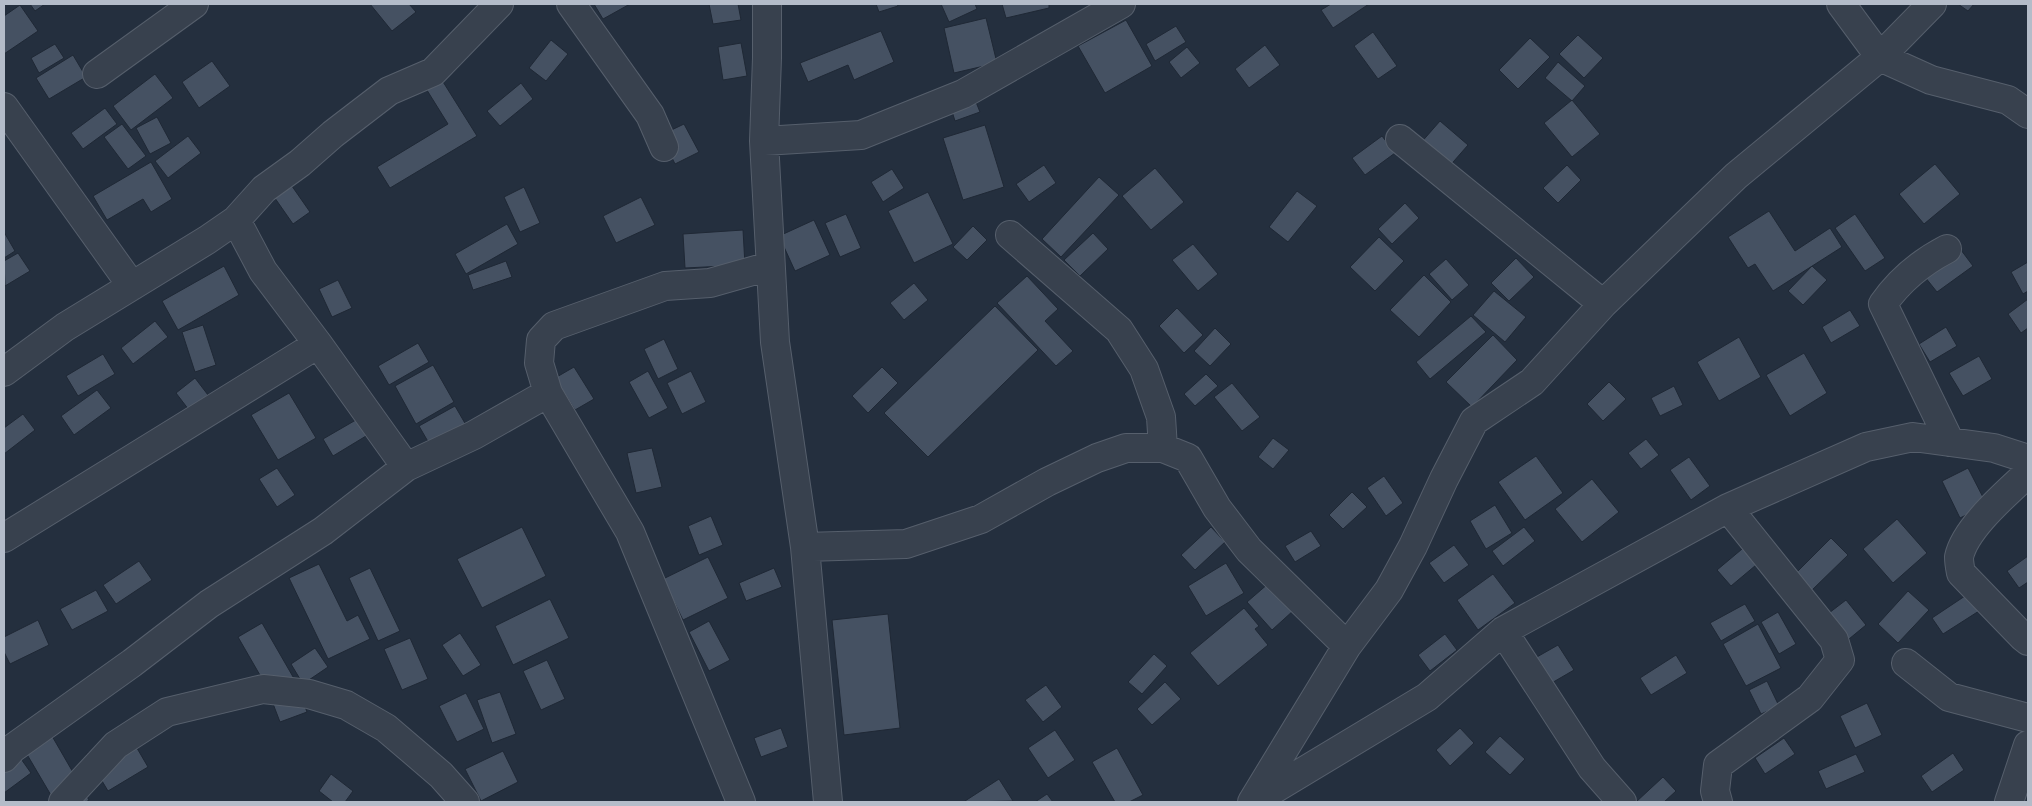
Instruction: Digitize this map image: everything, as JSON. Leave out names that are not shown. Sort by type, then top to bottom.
[{"type":"street","points":[[97,74],[194,4]]},
{"type":"street","points":[[4,372],[65,326],[207,240],[236,220],[264,189],[300,163],[333,134],[389,91],[432,72],[499,4]]},
{"type":"street","points":[[571,4],[650,115],[664,147]]},
{"type":"street","points":[[767,4],[764,141],[770,266],[776,342],[805,547],[828,802]]},
{"type":"street","points":[[764,141],[861,136],[963,94],[1121,4]]},
{"type":"street","points":[[1841,4],[1880,57],[1931,80],[2008,100],[2028,114]]},
{"type":"street","points":[[1252,802],[1347,646],[1389,590],[1413,546],[1444,479],[1474,422],[1532,382],[1603,304],[1736,176],[1880,57],[1932,4]]},
{"type":"street","points":[[4,106],[132,286]]},
{"type":"street","points":[[1400,139],[1603,304]]},
{"type":"street","points":[[236,220],[263,271],[406,467]]},
{"type":"street","points":[[1010,235],[1119,330],[1144,369],[1161,417],[1163,448]]},
{"type":"street","points":[[1947,249],[1932,257],[1893,289],[1883,304],[1950,442]]},
{"type":"street","points":[[742,802],[630,532],[548,393],[539,363],[541,340],[554,326],[665,286],[710,283],[770,266]]},
{"type":"street","points":[[4,538],[318,344]]},
{"type":"street","points":[[4,758],[13,748],[132,663],[209,604],[323,531],[406,467],[474,434],[548,393]]},
{"type":"street","points":[[1252,802],[1427,697],[1503,631],[1728,508],[1866,447],[1913,437],[1994,448],[2028,459]]},
{"type":"street","points":[[805,547],[906,544],[981,519],[1047,482],[1097,458],[1126,448],[1163,448],[1188,458],[1217,508],[1249,550],[1347,646]]},
{"type":"street","points":[[2028,473],[1986,513],[1964,544],[1959,559],[1961,573],[2028,641]]},
{"type":"street","points":[[1718,802],[1715,792],[1718,765],[1810,698],[1840,660],[1834,640],[1728,508]]},
{"type":"street","points":[[1503,631],[1592,768],[1622,802]]},
{"type":"street","points":[[1906,664],[1949,697],[2028,718]]},
{"type":"street","points":[[63,802],[116,745],[167,712],[262,689],[310,694],[346,705],[386,728],[442,775],[465,802]]},
{"type":"street","points":[[2009,802],[2028,745]]},
{"type":"building","points":[[30,4],[45,4],[35,11]]},
{"type":"building","points":[[370,4],[409,4],[416,12],[392,31]]},
{"type":"building","points":[[594,4],[630,4],[603,19]]},
{"type":"building","points":[[709,4],[738,4],[741,20],[713,24]]},
{"type":"building","points":[[876,4],[897,4],[898,6],[879,12]]},
{"type":"building","points":[[941,4],[975,4],[977,9],[949,22]]},
{"type":"building","points":[[1002,4],[1049,4],[1049,8],[1006,18]]},
{"type":"building","points":[[1331,4],[1369,4],[1333,28],[1321,10]]},
{"type":"building","points":[[1958,4],[1974,4],[1968,11]]},
{"type":"building","points":[[20,5],[38,31],[4,54],[4,16]]},
{"type":"building","points":[[986,18],[997,63],[954,73],[944,28]]},
{"type":"building","points":[[1126,20],[1152,66],[1105,93],[1078,46]]},
{"type":"building","points":[[1176,26],[1186,42],[1155,61],[1146,44]]},
{"type":"building","points":[[881,31],[894,62],[854,80],[848,65],[808,82],[800,63]]},
{"type":"building","points":[[1373,32],[1397,66],[1378,79],[1354,46]]},
{"type":"building","points":[[1578,35],[1603,58],[1584,78],[1559,54]]},
{"type":"building","points":[[1530,38],[1550,57],[1518,89],[1499,70]]},
{"type":"building","points":[[551,40],[568,54],[546,81],[529,68]]},
{"type":"building","points":[[741,43],[747,76],[723,80],[718,47]]},
{"type":"building","points":[[55,44],[64,58],[39,73],[31,58]]},
{"type":"building","points":[[1265,45],[1280,65],[1249,88],[1235,69]]},
{"type":"building","points":[[1187,47],[1200,63],[1181,78],[1169,62]]},
{"type":"building","points":[[73,55],[86,77],[49,99],[36,78]]},
{"type":"building","points":[[212,61],[230,86],[199,108],[182,82]]},
{"type":"building","points":[[1558,62],[1585,86],[1572,101],[1545,78]]},
{"type":"building","points":[[155,74],[173,98],[131,130],[113,106]]},
{"type":"building","points":[[440,77],[477,136],[390,188],[377,167],[448,124],[425,87]]},
{"type":"building","points":[[521,83],[533,99],[500,126],[487,111]]},
{"type":"building","points":[[974,97],[980,112],[955,121],[950,105]]},
{"type":"building","points":[[1572,100],[1600,134],[1572,157],[1544,123]]},
{"type":"building","points":[[105,108],[117,124],[83,149],[71,133]]},
{"type":"building","points":[[157,117],[171,143],[150,154],[136,128]]},
{"type":"building","points":[[1440,121],[1468,145],[1447,169],[1419,145]]},
{"type":"building","points":[[122,124],[146,156],[128,169],[104,137]]},
{"type":"building","points":[[684,124],[699,152],[675,164],[661,135]]},
{"type":"building","points":[[985,125],[1004,187],[963,200],[943,138]]},
{"type":"building","points":[[188,136],[201,153],[168,178],[155,161]]},
{"type":"building","points":[[1382,136],[1395,153],[1365,175],[1352,158]]},
{"type":"building","points":[[151,162],[172,199],[151,212],[143,199],[107,220],[93,196]]},
{"type":"building","points":[[1935,164],[1960,194],[1924,224],[1899,194]]},
{"type":"building","points":[[1044,165],[1056,183],[1029,202],[1016,184]]},
{"type":"building","points":[[1567,165],[1581,180],[1558,203],[1543,188]]},
{"type":"building","points":[[1155,168],[1184,202],[1151,230],[1122,196]]},
{"type":"building","points":[[892,169],[904,188],[883,202],[871,182]]},
{"type":"building","points":[[1099,177],[1119,195],[1061,257],[1042,239]]},
{"type":"building","points":[[287,179],[310,212],[293,224],[270,191]]},
{"type":"building","points":[[524,187],[540,223],[520,232],[504,197]]},
{"type":"building","points":[[1297,191],[1317,206],[1288,242],[1269,227]]},
{"type":"building","points":[[928,192],[953,244],[914,263],[888,211]]},
{"type":"building","points":[[641,197],[655,225],[616,243],[603,216]]},
{"type":"building","points":[[1405,203],[1419,218],[1392,244],[1378,229]]},
{"type":"building","points":[[1769,211],[1795,251],[1830,228],[1842,247],[1773,291],[1755,264],[1748,268],[1728,237]]},
{"type":"building","points":[[846,214],[861,248],[840,257],[825,223]]},
{"type":"building","points":[[1855,214],[1885,258],[1865,271],[1835,228]]},
{"type":"building","points":[[814,220],[830,255],[795,271],[779,236]]},
{"type":"building","points":[[507,224],[518,244],[466,274],[455,254]]},
{"type":"building","points":[[973,226],[987,240],[967,260],[953,247]]},
{"type":"building","points":[[743,230],[745,265],[685,268],[683,234]]},
{"type":"building","points":[[4,232],[15,251],[4,258]]},
{"type":"building","points":[[1093,233],[1108,249],[1080,276],[1064,260]]},
{"type":"building","points":[[1379,237],[1404,261],[1375,291],[1350,267]]},
{"type":"building","points":[[1193,244],[1218,274],[1198,291],[1172,260]]},
{"type":"building","points":[[1961,250],[1973,266],[1937,292],[1925,277]]},
{"type":"building","points":[[18,253],[30,271],[5,286],[4,261]]},
{"type":"building","points":[[1516,258],[1534,277],[1509,301],[1491,283]]},
{"type":"building","points":[[1446,259],[1469,285],[1452,300],[1429,274]]},
{"type":"building","points":[[506,261],[512,277],[473,290],[468,275]]},
{"type":"building","points":[[2028,262],[2028,291],[2023,294],[2011,272]]},
{"type":"building","points":[[224,266],[239,295],[178,330],[162,301]]},
{"type":"building","points":[[1812,266],[1827,280],[1803,305],[1788,291]]},
{"type":"building","points":[[1424,275],[1451,302],[1419,337],[1390,310]]},
{"type":"building","points":[[1027,276],[1058,309],[1045,321],[1073,351],[1056,366],[997,303]]},
{"type":"building","points":[[338,280],[352,308],[332,317],[319,289]]},
{"type":"building","points":[[914,283],[928,300],[904,320],[890,303]]},
{"type":"building","points":[[1494,291],[1526,317],[1505,342],[1473,315]]},
{"type":"building","points":[[2028,299],[2028,328],[2021,333],[2008,314]]},
{"type":"building","points":[[995,306],[1038,350],[928,457],[884,413]]},
{"type":"building","points":[[1177,308],[1203,335],[1184,353],[1159,326]]},
{"type":"building","points":[[1850,310],[1860,326],[1831,343],[1822,327]]},
{"type":"building","points":[[1471,316],[1486,332],[1430,379],[1416,362]]},
{"type":"building","points":[[155,321],[168,337],[133,364],[121,348]]},
{"type":"building","points":[[203,325],[216,365],[195,372],[182,332]]},
{"type":"building","points":[[1946,327],[1957,346],[1930,362],[1919,344]]},
{"type":"building","points":[[1215,328],[1231,344],[1210,366],[1194,351]]},
{"type":"building","points":[[1493,335],[1517,360],[1472,407],[1446,382]]},
{"type":"building","points":[[1739,337],[1761,377],[1719,401],[1697,362]]},
{"type":"building","points":[[664,339],[678,369],[658,379],[644,349]]},
{"type":"building","points":[[418,343],[429,362],[389,385],[378,366]]},
{"type":"building","points":[[1804,353],[1827,393],[1790,416],[1766,375]]},
{"type":"building","points":[[103,354],[115,374],[78,396],[66,376]]},
{"type":"building","points":[[1979,356],[1992,379],[1963,396],[1949,373]]},
{"type":"building","points":[[433,365],[454,402],[416,424],[395,386]]},
{"type":"building","points":[[574,367],[594,399],[575,410],[555,378]]},
{"type":"building","points":[[882,367],[898,383],[868,413],[852,396]]},
{"type":"building","points":[[648,371],[668,408],[649,418],[629,382]]},
{"type":"building","points":[[691,371],[706,402],[682,414],[667,383]]},
{"type":"building","points":[[1206,374],[1218,386],[1195,406],[1184,394]]},
{"type":"building","points":[[195,378],[208,395],[189,410],[176,393]]},
{"type":"building","points":[[1609,382],[1626,399],[1603,421],[1587,404]]},
{"type":"building","points":[[1232,383],[1260,417],[1242,431],[1214,397]]},
{"type":"building","points":[[1674,386],[1683,405],[1660,416],[1651,398]]},
{"type":"building","points":[[97,390],[111,408],[74,435],[61,416]]},
{"type":"building","points":[[289,393],[316,438],[278,460],[251,415]]},
{"type":"building","points":[[455,406],[466,425],[430,445],[419,426]]},
{"type":"building","points":[[23,414],[35,430],[4,454],[4,428]]},
{"type":"building","points":[[361,417],[371,433],[333,456],[323,439]]},
{"type":"building","points":[[1273,438],[1289,450],[1273,469],[1258,457]]},
{"type":"building","points":[[1646,439],[1659,455],[1641,469],[1628,453]]},
{"type":"building","points":[[652,448],[662,487],[636,493],[627,453]]},
{"type":"building","points":[[1536,456],[1563,493],[1525,520],[1498,482]]},
{"type":"building","points":[[1689,457],[1710,486],[1691,500],[1670,470]]},
{"type":"building","points":[[277,468],[295,495],[277,507],[259,479]]},
{"type":"building","points":[[1968,468],[1987,505],[1960,518],[1942,481]]},
{"type":"building","points":[[1384,476],[1403,503],[1386,516],[1367,488]]},
{"type":"building","points":[[1592,479],[1619,512],[1582,542],[1555,509]]},
{"type":"building","points":[[1352,492],[1367,507],[1343,529],[1329,515]]},
{"type":"building","points":[[1495,505],[1512,533],[1486,549],[1470,521]]},
{"type":"building","points":[[711,516],[723,545],[699,555],[688,526]]},
{"type":"building","points":[[1897,519],[1927,553],[1893,583],[1863,549]]},
{"type":"building","points":[[522,527],[546,576],[482,608],[457,559]]},
{"type":"building","points":[[1211,527],[1225,542],[1195,570],[1181,555]]},
{"type":"building","points":[[1524,527],[1535,541],[1503,566],[1492,551]]},
{"type":"building","points":[[1311,531],[1321,546],[1295,562],[1285,546]]},
{"type":"building","points":[[1831,538],[1848,555],[1812,590],[1795,574]]},
{"type":"building","points":[[1748,544],[1762,560],[1731,586],[1717,570]]},
{"type":"building","points":[[1454,545],[1469,565],[1444,583],[1429,563]]},
{"type":"building","points":[[2028,556],[2028,582],[2019,588],[2007,571]]},
{"type":"building","points":[[708,557],[728,598],[683,620],[663,579]]},
{"type":"building","points":[[139,561],[152,580],[116,604],[103,585]]},
{"type":"building","points":[[1226,563],[1244,593],[1206,616],[1188,586]]},
{"type":"building","points":[[319,564],[347,621],[358,615],[370,639],[328,659],[289,578]]},
{"type":"building","points":[[370,568],[400,631],[378,641],[349,578]]},
{"type":"building","points":[[774,568],[782,587],[746,601],[739,583]]},
{"type":"building","points":[[1493,574],[1515,603],[1478,630],[1457,600]]},
{"type":"building","points":[[1269,583],[1294,610],[1272,630],[1247,602]]},
{"type":"building","points":[[96,590],[108,611],[72,630],[60,609]]},
{"type":"building","points":[[1908,591],[1929,610],[1898,643],[1878,624]]},
{"type":"building","points":[[1968,594],[1979,611],[1943,634],[1932,618]]},
{"type":"building","points":[[550,599],[569,638],[513,665],[495,626]]},
{"type":"building","points":[[1846,600],[1866,625],[1849,639],[1829,613]]},
{"type":"building","points":[[1745,604],[1755,621],[1721,641],[1710,623]]},
{"type":"building","points":[[1244,608],[1259,626],[1255,629],[1268,645],[1218,686],[1190,653]]},
{"type":"building","points":[[1778,612],[1796,644],[1779,654],[1761,622]]},
{"type":"building","points":[[888,614],[900,728],[844,735],[832,620]]},
{"type":"building","points":[[38,620],[49,645],[10,664],[4,652],[4,637]]},
{"type":"building","points":[[709,621],[730,660],[709,671],[689,632]]},
{"type":"building","points":[[262,623],[296,682],[272,696],[238,637]]},
{"type":"building","points":[[1758,624],[1781,668],[1746,686],[1723,644]]},
{"type":"building","points":[[460,633],[481,665],[463,676],[442,645]]},
{"type":"building","points":[[1445,634],[1457,650],[1430,671],[1418,655]]},
{"type":"building","points":[[410,638],[428,679],[402,690],[384,649]]},
{"type":"building","points":[[1558,645],[1574,670],[1543,688],[1528,662]]},
{"type":"building","points":[[315,648],[328,667],[303,684],[291,664]]},
{"type":"building","points":[[1154,654],[1167,666],[1142,694],[1128,682]]},
{"type":"building","points":[[1676,655],[1687,673],[1651,695],[1640,678]]},
{"type":"building","points":[[547,660],[565,699],[541,710],[523,671]]},
{"type":"building","points":[[1767,681],[1779,706],[1761,714],[1749,690]]},
{"type":"building","points":[[1165,682],[1181,699],[1152,725],[1137,709]]},
{"type":"building","points":[[1046,685],[1062,707],[1043,722],[1025,700]]},
{"type":"building","points":[[299,691],[307,712],[280,722],[272,701]]},
{"type":"building","points":[[500,692],[516,734],[492,743],[477,700]]},
{"type":"building","points":[[466,693],[484,729],[457,742],[439,706]]},
{"type":"building","points":[[1867,703],[1882,735],[1855,748],[1840,716]]},
{"type":"building","points":[[781,728],[788,747],[761,757],[754,738]]},
{"type":"building","points":[[1460,728],[1474,743],[1450,766],[1436,750]]},
{"type":"building","points":[[1055,730],[1075,760],[1048,778],[1028,748]]},
{"type":"building","points":[[127,731],[148,767],[108,791],[86,754]]},
{"type":"building","points":[[52,736],[89,800],[86,802],[55,802],[25,751]]},
{"type":"building","points":[[1500,736],[1525,759],[1510,775],[1485,752]]},
{"type":"building","points":[[1784,738],[1795,754],[1765,774],[1755,758]]},
{"type":"building","points":[[1117,748],[1143,795],[1129,802],[1115,802],[1092,762]]},
{"type":"building","points":[[503,751],[518,782],[481,801],[465,769]]},
{"type":"building","points":[[1953,753],[1964,770],[1932,792],[1921,776]]},
{"type":"building","points":[[1856,754],[1865,772],[1826,789],[1818,771]]},
{"type":"building","points":[[19,756],[31,773],[4,793],[4,766]]},
{"type":"building","points":[[331,774],[353,791],[345,802],[333,802],[319,791]]},
{"type":"building","points":[[1663,777],[1676,791],[1664,802],[1636,802]]},
{"type":"building","points":[[999,779],[1013,801],[965,802],[965,801]]},
{"type":"building","points":[[1047,794],[1053,802],[1035,802]]}]
